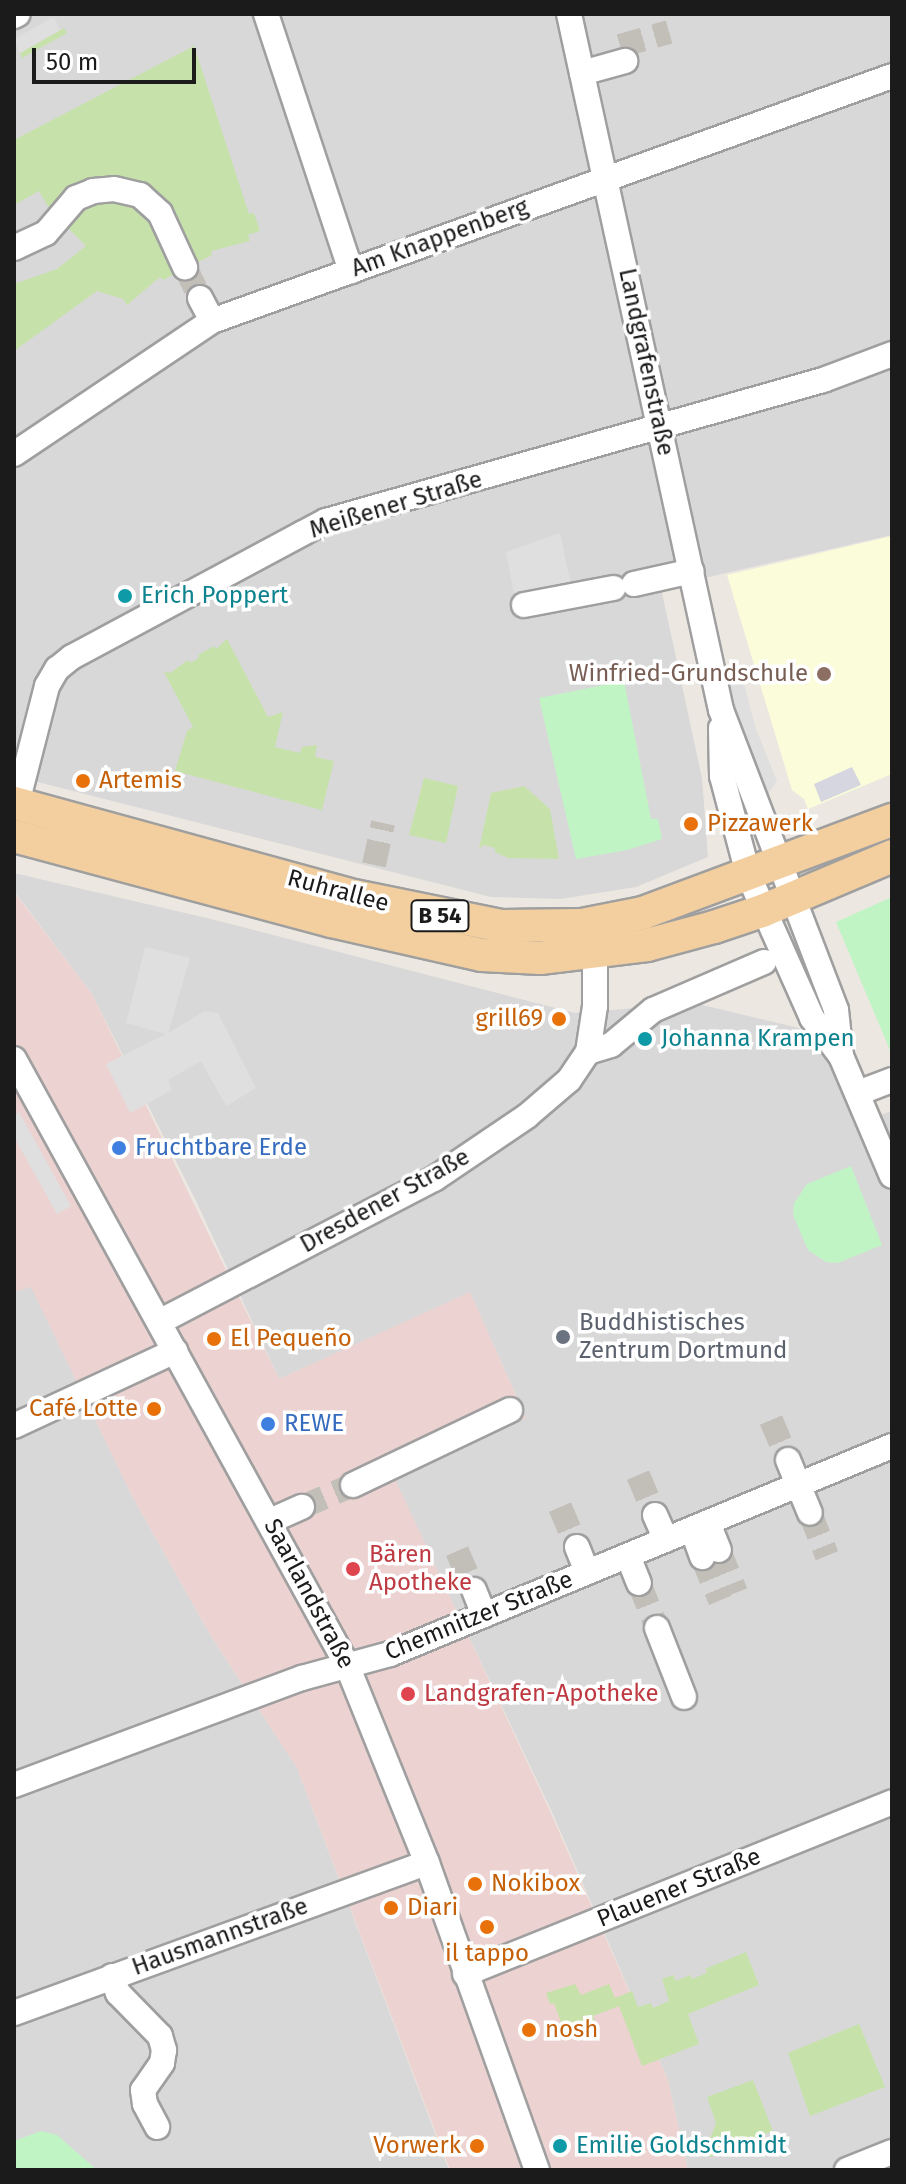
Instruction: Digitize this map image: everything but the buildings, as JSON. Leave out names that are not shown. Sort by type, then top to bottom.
[{"type":"main road","name":"Ruhrallee","points":[[16,803],[367,900],[501,926],[582,925],[643,913],[892,820]]},
{"type":"main road","name":"Ruhrallee","points":[[14,836],[331,921],[482,955],[540,958],[647,945],[762,911],[892,856]]},
{"type":"street","points":[[266,14],[351,271]]},
{"type":"street","name":"Landgrafenstraße","points":[[569,14],[721,710],[836,1010],[841,1056]]},
{"type":"street","points":[[580,65],[622,53]]},
{"type":"street","name":"Am Knappenberg","points":[[14,454],[212,321],[537,203],[606,182],[892,76]]},
{"type":"street","points":[[14,248],[46,233],[76,198],[93,191],[114,189],[140,195],[160,213],[185,267]]},
{"type":"street","points":[[200,298],[212,321]]},
{"type":"street","name":"Meißener Straße","points":[[16,803],[47,686],[57,669],[72,657],[326,521],[823,380],[892,354]]},
{"type":"street","points":[[524,605],[692,571]]},
{"type":"street","points":[[548,613],[589,603],[617,587]]},
{"type":"street","name":"Landgrafenstraße","points":[[721,710],[722,776],[748,874],[812,1018],[841,1056],[892,1176]]},
{"type":"street","name":"Dresdener Straße","points":[[159,1322],[434,1179],[527,1116],[569,1080],[588,1052],[595,1006],[595,953]]},
{"type":"street","name":"Dresdener Straße","points":[[588,1052],[611,1045],[653,1010],[764,962]]},
{"type":"street","name":"Saarlandstraße","points":[[14,1059],[347,1665],[427,1863],[533,2168]]},
{"type":"street","points":[[858,1093],[892,1080]]},
{"type":"street","points":[[14,1426],[175,1351]]},
{"type":"street","points":[[353,1485],[510,1410]]},
{"type":"street","name":"Chemnitzer Straße","points":[[14,1785],[302,1678],[390,1654],[892,1446]]},
{"type":"street","points":[[788,1460],[810,1513]]},
{"type":"street","points":[[270,1521],[302,1507]]},
{"type":"street","points":[[655,1515],[666,1540]]},
{"type":"street","points":[[700,1526],[711,1553]]},
{"type":"street","points":[[571,1549],[582,1575]]},
{"type":"street","points":[[628,1556],[639,1583]]},
{"type":"street","points":[[474,1590],[484,1615]]},
{"type":"street","points":[[657,1628],[684,1697]]},
{"type":"street","name":"Plauener Straße","points":[[465,1974],[892,1802]]},
{"type":"street","name":"Hausmannstraße","points":[[14,2013],[427,1863]]},
{"type":"street","points":[[112,1976],[118,1993],[160,2036],[164,2050],[162,2063],[143,2090],[145,2104],[157,2127]]},
{"type":"street","points":[[847,2170],[892,2152]]},
{"type":"shaded area","points":[[14,14],[892,14],[892,535],[661,588],[702,778],[708,857],[636,887],[561,899],[491,897],[14,776]]},
{"type":"shaded area","points":[[54,17],[60,30],[20,53],[14,39]]},
{"type":"shaded area","points":[[560,533],[571,585],[514,594],[506,552]]},
{"type":"shaded area","name":"Winfried-Grundschule","points":[[892,536],[892,774],[808,809],[804,799],[792,790],[727,575]]},
{"type":"shaded area","points":[[740,669],[756,729],[777,781],[767,796],[728,687]]},
{"type":"shaded area","points":[[852,767],[861,785],[821,802],[814,784]]},
{"type":"shaded area","points":[[14,873],[211,919],[575,1013],[694,1003],[799,1028],[834,1071],[857,1123],[892,1111],[892,2170],[688,2170],[668,2080],[551,1810],[393,1477],[520,1404],[470,1293],[279,1379],[196,1201],[92,994],[14,891]]},
{"type":"shaded area","points":[[14,892],[92,994],[279,1379],[470,1292],[526,1418],[394,1477],[550,1811],[668,2080],[688,2170],[450,2170],[297,1768],[211,1636],[132,1496],[31,1287],[14,1292]]},
{"type":"shaded area","points":[[145,947],[190,958],[168,1033],[205,1011],[218,1013],[256,1088],[226,1106],[201,1061],[168,1080],[172,1090],[130,1113],[106,1064],[166,1034],[126,1023]]},
{"type":"shaded area","points":[[19,1112],[71,1206],[57,1214],[14,1137],[14,1115]]},
{"type":"shaded area","points":[[31,1286],[132,1496],[211,1636],[297,1768],[449,2170],[14,2170],[14,1292]]},
{"type":"green space","points":[[64,28],[67,33],[22,58],[20,53]]},
{"type":"green space","points":[[194,46],[249,214],[254,213],[260,231],[248,235],[250,241],[211,251],[212,255],[163,280],[160,277],[127,305],[123,299],[97,291],[14,351],[14,284],[57,269],[86,246],[50,210],[39,191],[14,205],[14,140]]},
{"type":"green space","points":[[227,639],[268,717],[283,712],[275,747],[300,753],[302,747],[317,745],[315,757],[334,761],[322,810],[175,771],[187,731],[193,727],[164,672],[170,673],[188,660],[190,663],[214,646],[216,649]]},
{"type":"green space","points":[[624,681],[651,819],[658,819],[662,839],[627,850],[576,859],[539,698]]},
{"type":"green space","points":[[424,778],[458,786],[446,843],[409,835]]},
{"type":"green space","points":[[524,786],[550,809],[559,859],[508,858],[495,852],[495,848],[483,845],[479,849],[491,793]]},
{"type":"green space","points":[[892,897],[892,1055],[836,922]]},
{"type":"green space","points":[[851,1166],[882,1245],[838,1263],[826,1262],[808,1250],[793,1215],[794,1203],[807,1184]]},
{"type":"green space","points":[[746,1952],[759,1985],[688,2014],[699,2044],[642,2066],[619,2006],[593,2016],[598,2029],[567,2039],[554,2003],[550,2004],[546,1993],[575,1984],[581,1995],[609,1984],[615,1998],[632,1991],[638,2007],[651,2003],[653,2008],[669,2001],[662,1979],[673,1975],[676,1981],[690,1975],[692,1979],[707,1973],[705,1969]]},
{"type":"green space","points":[[859,2024],[885,2087],[810,2116],[788,2053]]},
{"type":"green space","points":[[753,2080],[773,2131],[710,2157],[706,2149],[716,2123],[707,2097]]},
{"type":"green space","points":[[41,2131],[57,2135],[97,2170],[14,2170],[14,2141]]},
{"type":"tunnel","points":[[620,46],[669,32]]},
{"type":"tunnel","points":[[185,267],[200,298]]},
{"type":"tunnel","points":[[374,865],[383,823]]},
{"type":"tunnel","points":[[771,1420],[788,1460]]},
{"type":"tunnel","points":[[638,1475],[655,1515]]},
{"type":"tunnel","points":[[302,1507],[353,1485]]},
{"type":"tunnel","points":[[560,1507],[577,1547]]},
{"type":"tunnel","points":[[810,1513],[827,1556]]},
{"type":"tunnel","points":[[719,1550],[736,1593]]},
{"type":"tunnel","points":[[457,1551],[474,1590]]},
{"type":"tunnel","points":[[702,1557],[720,1600]]},
{"type":"tunnel","points":[[639,1583],[657,1628]]},
{"type":"place","name":"Erich Poppert","points":[[125,596]]},
{"type":"place","name":"Winfried-Grundschule","points":[[824,674]]},
{"type":"place","name":"Artemis","points":[[83,781]]},
{"type":"place","name":"Pizzawerk","points":[[691,824]]},
{"type":"place","name":"grill69","points":[[559,1019]]},
{"type":"place","name":"Johanna Krampen","points":[[645,1039]]},
{"type":"place","name":"Fruchtbare Erde","points":[[119,1148]]},
{"type":"place","name":"Buddhistisches Zentrum Dortmund","points":[[563,1337]]},
{"type":"place","name":"El Pequeño","points":[[214,1339]]},
{"type":"place","name":"Café Lotte","points":[[154,1409]]},
{"type":"place","name":"REWE","points":[[268,1424]]},
{"type":"place","name":"Bären Apotheke","points":[[353,1569]]},
{"type":"place","name":"Landgrafen-Apotheke","points":[[408,1694]]},
{"type":"place","name":"Nokibox","points":[[475,1884]]},
{"type":"place","name":"Diari","points":[[391,1908]]},
{"type":"place","name":"il tappo","points":[[487,1927]]},
{"type":"place","name":"nosh","points":[[529,2030]]},
{"type":"place","name":"Vorwerk","points":[[477,2146]]},
{"type":"place","name":"Emilie Goldschmidt","points":[[560,2146]]}]
